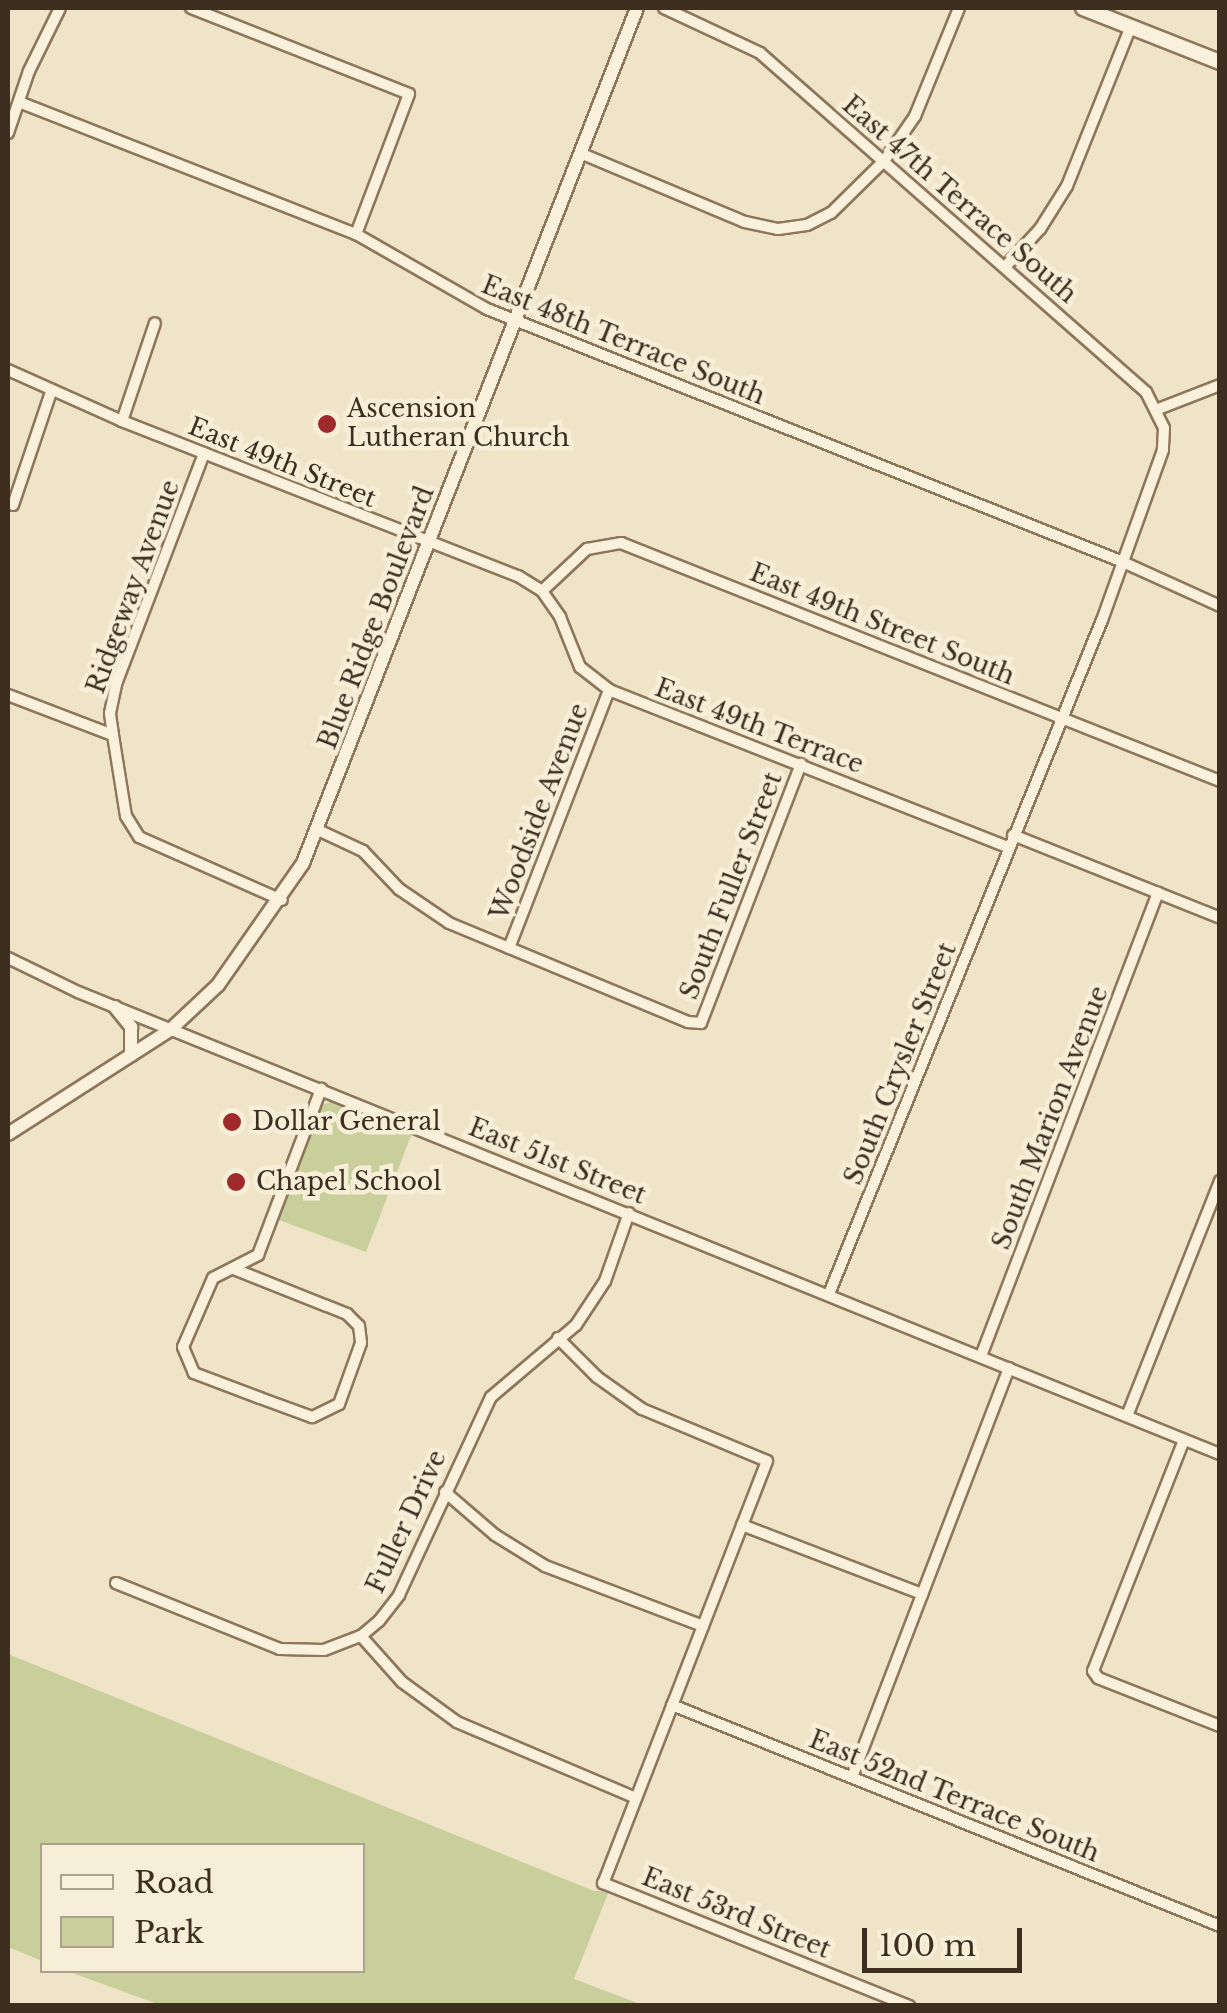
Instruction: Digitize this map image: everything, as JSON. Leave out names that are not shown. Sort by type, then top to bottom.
[{"type":"main road","points":[[1084,8],[1220,62]]},
{"type":"street","points":[[8,132],[60,8]]},
{"type":"street","points":[[191,8],[409,94],[356,234]]},
{"type":"street","name":"Blue Ridge Boulevard","points":[[8,1134],[170,1030],[218,985],[282,900],[318,830],[637,8]]},
{"type":"street","name":"East 47th Terrace South","points":[[664,8],[760,52],[1146,392],[1158,409]]},
{"type":"street","points":[[580,153],[746,222],[778,229],[807,225],[831,213],[884,161],[915,116],[959,8]]},
{"type":"street","points":[[1005,268],[1040,230],[1067,186],[1130,26]]},
{"type":"street","name":"East 48th Terrace South","points":[[18,102],[356,234],[460,297],[1123,562],[1220,606]]},
{"type":"street","points":[[122,420],[155,323]]},
{"type":"street","name":"East 49th Street","points":[[8,370],[204,454],[518,576],[542,592]]},
{"type":"street","points":[[1220,385],[1158,409],[1164,428],[1163,450],[1123,562],[1013,835],[1220,918]]},
{"type":"street","points":[[13,505],[52,392]]},
{"type":"street","name":"Ridgeway Avenue","points":[[204,454],[116,684],[110,713],[126,816],[139,837],[282,900]]},
{"type":"street","name":"East 49th Street South","points":[[542,592],[587,549],[622,544],[1220,781]]},
{"type":"street","name":"East 49th Terrace","points":[[542,592],[560,616],[580,667],[609,690],[1008,848]]},
{"type":"street","name":"Woodside Avenue","points":[[509,948],[609,690]]},
{"type":"street","points":[[8,695],[113,735]]},
{"type":"street","name":"South Fuller Street","points":[[509,948],[688,1022],[701,1023],[801,764]]},
{"type":"street","points":[[318,830],[364,851],[398,889],[427,912],[509,948]]},
{"type":"street","name":"South Crysler Street","points":[[828,1294],[1013,835]]},
{"type":"street","name":"South Marion Avenue","points":[[981,1356],[1158,893]]},
{"type":"street","name":"East 51st Street","points":[[8,958],[170,1030],[1008,1368]]},
{"type":"street","points":[[115,1007],[131,1027],[131,1056]]},
{"type":"street","points":[[234,1269],[347,1314],[359,1326],[361,1343],[339,1404],[312,1417],[194,1373],[182,1346],[212,1278],[258,1255],[321,1089]]},
{"type":"street","points":[[1127,1416],[1220,1181]]},
{"type":"street","name":"Fuller Drive","points":[[116,1583],[280,1649],[324,1650],[360,1636],[379,1622],[399,1594],[491,1397],[576,1325],[596,1297],[628,1213]]},
{"type":"street","points":[[360,1636],[402,1682],[458,1722],[636,1798],[766,1464],[642,1409],[597,1377],[558,1338]]},
{"type":"street","points":[[852,1777],[1008,1368],[1220,1454]]},
{"type":"street","points":[[1184,1440],[1093,1671],[1098,1678],[1220,1726]]},
{"type":"street","points":[[445,1492],[495,1534],[545,1566],[703,1626]]},
{"type":"street","points":[[742,1525],[922,1594]]},
{"type":"street","name":"East 52nd Terrace South","points":[[672,1705],[1220,1926]]},
{"type":"street","name":"East 53rd Street","points":[[636,1798],[603,1883],[909,2006]]},
{"type":"green space","points":[[334,1101],[412,1133],[366,1252],[279,1220],[322,1105]]},
{"type":"green space","points":[[8,1654],[594,1891],[609,1891],[574,1979],[643,2005],[160,2005],[72,1973],[365,1973],[365,1843],[40,1843],[40,1960],[8,1947]]},
{"type":"place","name":"Ascension Lutheran Church","points":[[327,424]]},
{"type":"place","name":"Dollar General","points":[[232,1122]]},
{"type":"place","name":"Chapel School","points":[[236,1182]]}]
